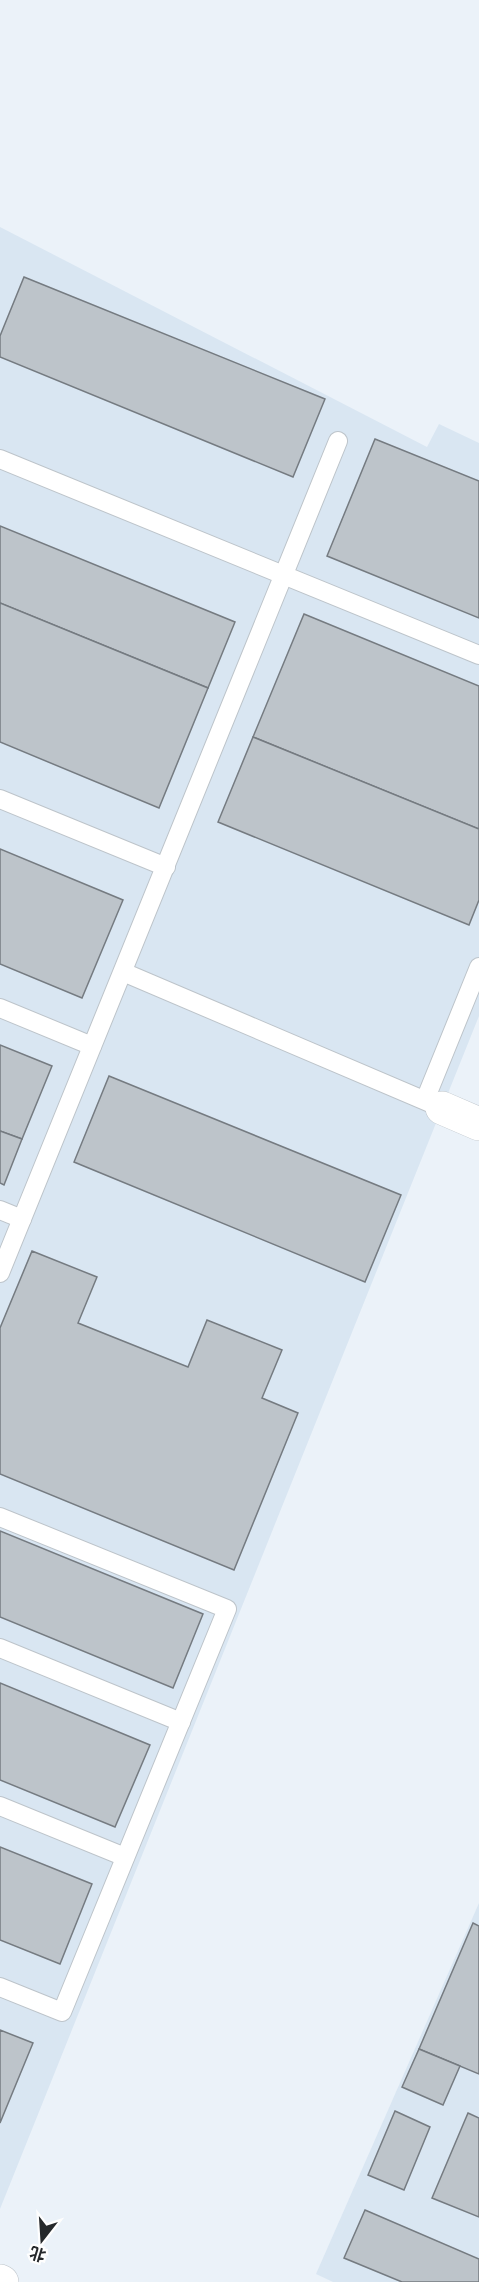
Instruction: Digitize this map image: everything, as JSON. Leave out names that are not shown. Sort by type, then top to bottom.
[{"type":"street","points":[[433,1104],[479,1124]]},
{"type":"lane","points":[[0,1273],[338,441]]},
{"type":"lane","points":[[0,459],[479,655]]},
{"type":"lane","points":[[0,799],[166,867]]},
{"type":"lane","points":[[123,972],[433,1104],[479,967]]},
{"type":"lane","points":[[0,1008],[92,1046]]},
{"type":"lane","points":[[0,1210],[22,1219]]},
{"type":"lane","points":[[0,1516],[227,1610],[62,2012],[0,1987]]},
{"type":"lane","points":[[0,1648],[181,1722]]},
{"type":"lane","points":[[0,1806],[125,1857]]},
{"type":"shaded area","points":[[0,227],[427,447],[439,424],[479,443],[479,1016],[0,2209]]},
{"type":"shaded area","points":[[479,1903],[479,2282],[333,2282],[316,2274]]},
{"type":"building","points":[[24,277],[325,399],[293,477],[0,357],[0,336]]},
{"type":"building","points":[[375,439],[479,481],[479,618],[327,556]]},
{"type":"building","points":[[0,526],[235,622],[208,688],[0,603]]},
{"type":"building","points":[[0,603],[208,688],[159,808],[0,742]]},
{"type":"building","points":[[304,614],[479,686],[479,829],[253,737]]},
{"type":"building","points":[[253,737],[479,829],[479,900],[469,925],[218,822]]},
{"type":"building","points":[[0,849],[123,900],[82,998],[0,964]]},
{"type":"building","points":[[0,1045],[52,1066],[22,1139],[0,1131]]},
{"type":"building","points":[[109,1076],[401,1195],[365,1282],[74,1162]]},
{"type":"building","points":[[0,1131],[22,1139],[4,1185],[0,1183]]},
{"type":"building","points":[[32,1251],[97,1277],[78,1323],[188,1367],[207,1320],[282,1350],[262,1398],[298,1413],[234,1570],[0,1474],[0,1328]]},
{"type":"building","points":[[0,1531],[203,1614],[173,1688],[0,1617]]},
{"type":"building","points":[[0,1683],[150,1745],[115,1827],[0,1780]]},
{"type":"building","points":[[0,1847],[92,1884],[60,1964],[0,1940]]},
{"type":"building","points":[[473,1923],[479,1926],[479,2074],[419,2049]]},
{"type":"building","points":[[0,2030],[33,2043],[0,2123]]},
{"type":"building","points":[[419,2049],[460,2066],[443,2105],[402,2087]]},
{"type":"building","points":[[395,2111],[430,2127],[404,2190],[368,2175]]},
{"type":"building","points":[[468,2113],[479,2118],[479,2217],[432,2198]]},
{"type":"building","points":[[365,2210],[479,2259],[479,2282],[402,2282],[344,2258]]}]
